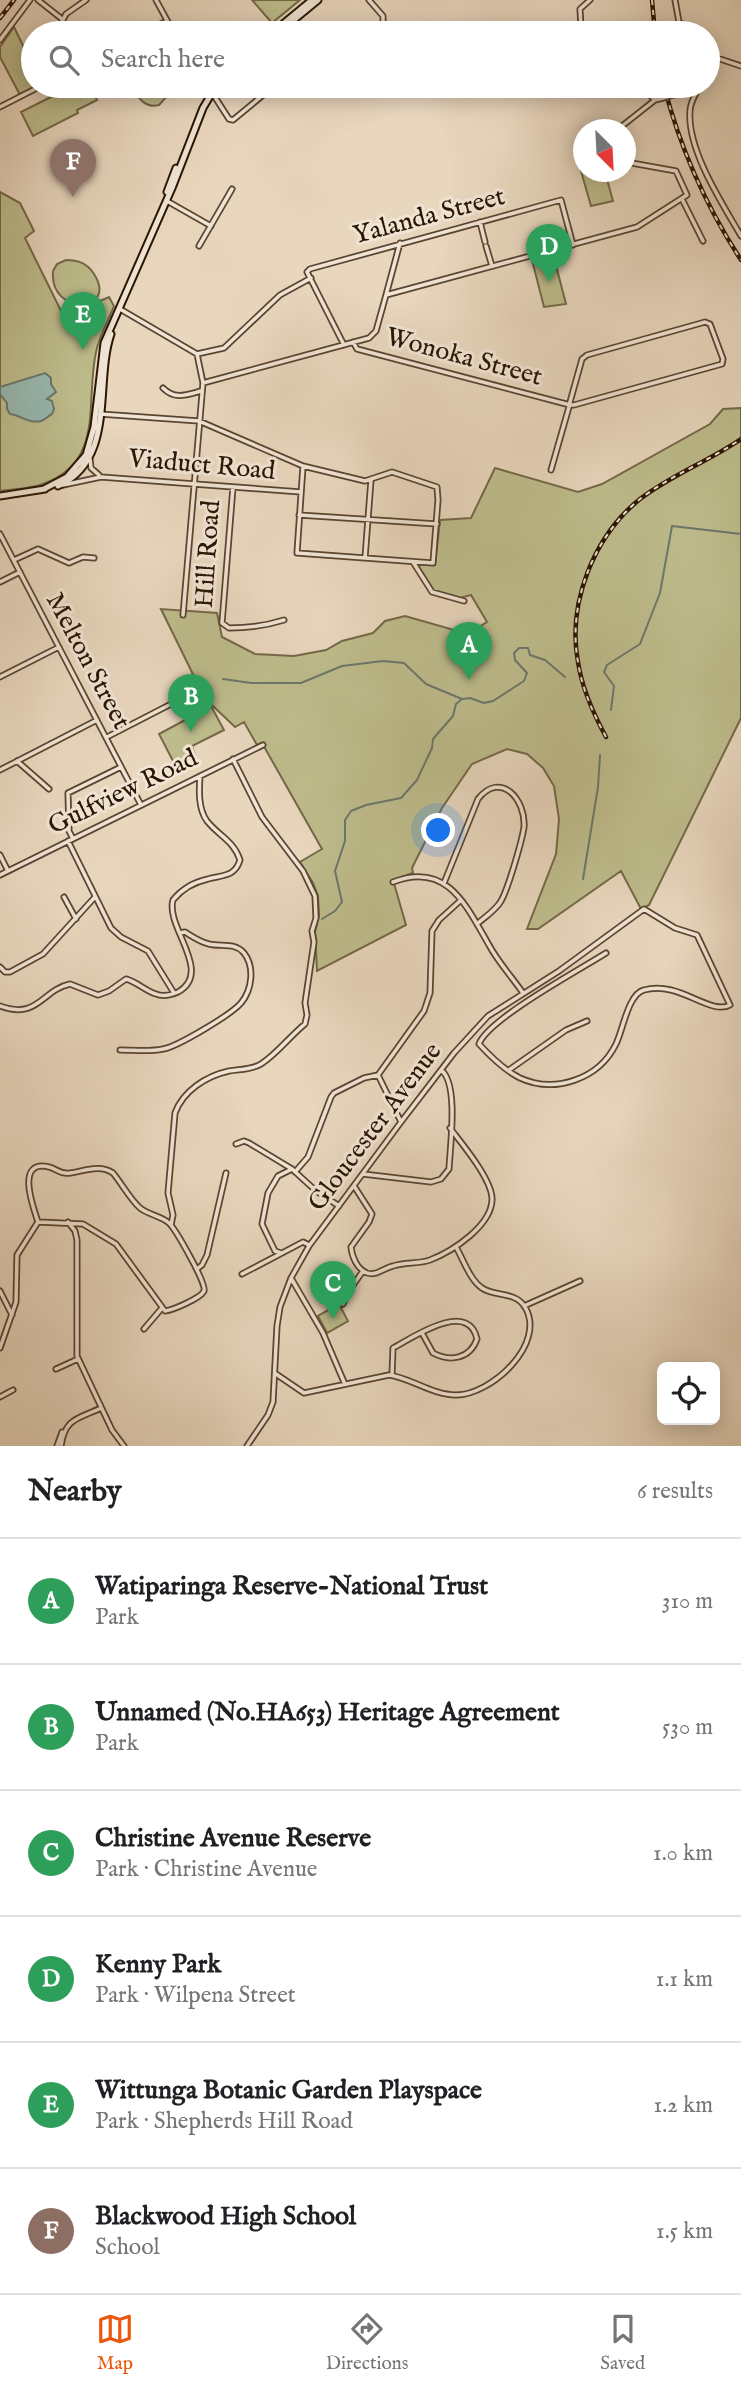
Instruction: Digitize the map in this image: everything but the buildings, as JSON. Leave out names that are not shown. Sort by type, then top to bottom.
[{"type":"main road","points":[[287,21],[312,0]]},
{"type":"main road","points":[[293,21],[318,0]]},
{"type":"main road","points":[[0,496],[56,487],[81,470],[90,456],[97,439],[101,354],[168,187],[208,98]]},
{"type":"main road","points":[[44,489],[67,477],[86,455],[97,413]]},
{"type":"street","points":[[0,40],[30,0]]},
{"type":"street","points":[[38,0],[62,19],[86,0]]},
{"type":"street","points":[[156,0],[167,20]]},
{"type":"street","points":[[369,0],[383,16],[383,21]]},
{"type":"street","points":[[580,21],[580,9],[590,0]]},
{"type":"street","points":[[676,0],[679,21]]},
{"type":"street","points":[[720,59],[741,66]]},
{"type":"street","points":[[0,107],[21,96]]},
{"type":"street","points":[[217,98],[229,119],[233,120],[260,98]]},
{"type":"street","points":[[631,119],[660,98]]},
{"type":"street","points":[[694,98],[690,110],[691,132],[705,168],[741,236]]},
{"type":"street","points":[[386,295],[644,224],[683,198],[687,192],[676,171],[636,164]]},
{"type":"street","points":[[199,246],[232,189]]},
{"type":"street","points":[[683,198],[703,241]]},
{"type":"street","points":[[165,200],[211,226]]},
{"type":"street","name":"Yalanda Street","points":[[311,278],[308,270],[561,200],[573,245]]},
{"type":"street","points":[[480,222],[492,267]]},
{"type":"street","points":[[203,383],[369,338],[376,331],[400,243]]},
{"type":"street","points":[[120,309],[197,354],[224,348],[280,295],[311,278],[344,345]]},
{"type":"street","points":[[551,470],[582,359],[587,355],[673,331],[710,324],[723,359],[722,364],[570,405]]},
{"type":"street","name":"Wonoka Street","points":[[353,342],[357,349],[570,405]]},
{"type":"street","points":[[183,615],[203,383],[197,354]]},
{"type":"street","points":[[163,388],[169,394],[180,397],[201,391]]},
{"type":"street","points":[[97,413],[199,422],[303,466],[371,480],[392,472],[437,487],[433,563],[297,553],[303,466]]},
{"type":"street","name":"Viaduct Road","points":[[90,456],[90,468],[101,477]]},
{"type":"street","name":"Viaduct Road","points":[[56,487],[101,477],[301,492]]},
{"type":"street","points":[[365,558],[371,480]]},
{"type":"street","name":"Hill Road","points":[[233,487],[222,623],[229,628],[254,628],[284,620]]},
{"type":"street","points":[[299,515],[437,524]]},
{"type":"street","name":"Melton Street","points":[[0,534],[141,805]]},
{"type":"street","points":[[13,560],[38,549],[69,563],[83,557],[94,558]]},
{"type":"street","points":[[413,562],[432,592],[464,601]]},
{"type":"street","points":[[0,582],[19,572]]},
{"type":"street","points":[[0,677],[59,647]]},
{"type":"street","points":[[106,738],[173,703]]},
{"type":"street","points":[[0,770],[97,720]]},
{"type":"street","name":"Gulfview Road","points":[[0,875],[263,745]]},
{"type":"street","points":[[171,1225],[173,1215],[169,1186],[177,1105],[193,1088],[208,1078],[258,1066],[305,1024],[306,987],[311,972],[314,942],[312,931],[316,907],[311,885],[262,817],[233,759]]},
{"type":"street","points":[[17,761],[49,789]]},
{"type":"street","points":[[121,766],[68,793],[70,840],[111,928],[121,937],[148,951],[174,993]]},
{"type":"street","points":[[0,1006],[10,1009],[31,1007],[57,989],[71,984],[93,995],[104,994],[127,979],[156,994],[174,993],[184,987],[191,972],[190,959],[172,912],[173,900],[190,886],[231,874],[238,867],[240,860],[231,842],[206,820],[200,799],[200,776]]},
{"type":"street","points":[[444,883],[478,799],[486,791],[495,788],[503,787],[512,792],[522,810],[524,829],[502,900],[477,924]]},
{"type":"street","points":[[0,855],[8,871]]},
{"type":"street","points":[[393,882],[408,876],[421,876],[444,883],[461,900],[523,993]]},
{"type":"street","points":[[0,967],[8,973],[37,958],[95,896]]},
{"type":"street","points":[[64,897],[76,919]]},
{"type":"street","points":[[281,1253],[275,1251],[262,1224],[270,1187],[278,1176],[293,1170],[308,1157],[334,1093],[364,1078],[378,1075],[424,1011],[430,993],[432,930],[461,900]]},
{"type":"street","name":"Gloucester Avenue","points":[[247,1446],[272,1406],[280,1307],[309,1246],[441,1070],[488,1016],[648,909],[674,929],[696,934],[730,1005],[716,1007],[673,988],[646,989],[636,994],[616,1045],[594,1071],[572,1082],[546,1085],[520,1077],[479,1044],[484,1034],[493,1026],[606,953]]},
{"type":"street","points":[[120,1050],[161,1050],[188,1039],[237,1007],[246,996],[251,981],[250,967],[242,951],[232,946],[210,945],[186,932],[180,933]]},
{"type":"street","points":[[509,1070],[566,1030],[587,1021]]},
{"type":"street","points":[[363,1174],[431,1182],[441,1179],[449,1169],[452,1089],[447,1074],[441,1070]]},
{"type":"street","points":[[378,1075],[401,1122]]},
{"type":"street","points":[[354,1186],[372,1214],[369,1223],[351,1247],[355,1261],[363,1270],[372,1274],[392,1266],[428,1261],[456,1247],[467,1240],[489,1214],[492,1198],[481,1172],[450,1128]]},
{"type":"street","points":[[236,1144],[249,1143],[293,1170],[339,1206]]},
{"type":"street","points":[[49,1167],[61,1174],[88,1169],[108,1170],[141,1208],[171,1225],[205,1287],[202,1294],[170,1311],[162,1308],[116,1244],[83,1224],[38,1222],[31,1202],[28,1176],[32,1170],[49,1167]]},
{"type":"street","points":[[197,1269],[207,1255],[226,1173]]},
{"type":"street","points":[[0,1348],[16,1302],[17,1255],[38,1222]]},
{"type":"street","points":[[68,1222],[75,1231],[77,1240],[76,1352],[112,1430],[124,1446]]},
{"type":"street","points":[[242,1274],[303,1242],[309,1246]]},
{"type":"street","points":[[276,1374],[304,1393],[376,1376],[392,1375],[448,1395],[466,1394],[484,1386],[510,1366],[528,1342],[530,1321],[524,1306],[514,1297],[479,1286],[456,1247]]},
{"type":"street","points":[[343,1304],[363,1270]]},
{"type":"street","points":[[292,1278],[323,1333],[344,1383]]},
{"type":"street","points":[[524,1306],[580,1281]]},
{"type":"street","points":[[0,1291],[12,1315]]},
{"type":"street","points":[[144,1329],[162,1308]]},
{"type":"street","points":[[392,1375],[393,1348],[422,1333],[445,1322],[461,1321],[472,1329],[477,1339],[467,1354],[450,1359],[433,1353],[422,1333]]},
{"type":"street","points":[[56,1368],[78,1359]]},
{"type":"street","points":[[0,1397],[13,1390]]},
{"type":"street","points":[[59,1446],[68,1424],[101,1408]]},
{"type":"shaded area","points":[[252,0],[300,0],[274,21],[270,21]]},
{"type":"shaded area","points":[[14,27],[21,41],[20,95],[0,57],[0,47]]},
{"type":"shaded area","points":[[49,98],[97,100],[33,136],[21,112]]},
{"type":"shaded area","points":[[140,98],[165,98],[154,106]]},
{"type":"shaded area","points":[[584,182],[608,182],[613,201],[591,206]]},
{"type":"shaded area","points":[[0,192],[20,203],[34,231],[25,238],[64,317],[109,297],[114,306],[97,346],[89,429],[76,461],[63,474],[43,484],[0,491]]},
{"type":"shaded area","points":[[553,254],[566,304],[544,307],[532,260]]},
{"type":"shaded area","points":[[66,260],[82,263],[94,274],[99,287],[98,296],[91,302],[71,302],[61,296],[55,286],[53,271],[57,264]]},
{"type":"shaded area","points":[[741,408],[741,718],[649,905],[641,909],[621,871],[538,929],[527,929],[556,854],[559,819],[554,786],[543,768],[527,754],[507,749],[472,764],[442,808],[412,868],[413,873],[393,880],[406,925],[317,971],[315,932],[319,916],[318,896],[300,862],[322,849],[262,743],[257,745],[244,722],[235,727],[212,705],[208,705],[161,609],[217,613],[222,637],[255,654],[294,656],[326,650],[342,641],[373,633],[385,621],[405,616],[461,632],[477,628],[487,622],[471,595],[460,598],[434,591],[417,564],[435,565],[440,520],[471,518],[495,468],[578,492],[602,484],[710,424],[723,409]]},
{"type":"shaded area","points":[[211,706],[224,730],[192,746],[195,755],[182,761],[173,761],[159,734]]},
{"type":"shaded area","points":[[339,1304],[348,1321],[327,1333],[318,1316]]},
{"type":"water","points":[[45,373],[51,378],[56,392],[47,399],[52,401],[52,414],[37,422],[10,414],[7,403],[0,394],[0,387]]},
{"type":"waterway","points":[[611,710],[614,686],[604,672],[607,665],[640,644],[660,593],[672,526],[741,534]]},
{"type":"waterway","points":[[322,919],[335,911],[342,902],[335,871],[345,841],[345,820],[351,811],[366,805],[401,798],[417,780],[432,748],[433,739],[453,716],[456,704],[462,699],[470,698],[484,703],[493,701],[524,681],[527,673],[515,660],[514,653],[519,648],[528,648],[530,655],[545,660],[565,677]]},
{"type":"waterway","points":[[223,679],[251,683],[301,683],[342,666],[383,661],[404,663],[426,684],[462,699]]},
{"type":"waterway","points":[[583,879],[598,787],[600,755]]},
{"type":"railway","points":[[0,18],[14,0]]},
{"type":"railway","points":[[652,0],[654,21]]},
{"type":"railway","points":[[668,98],[695,176],[716,219],[741,260]]},
{"type":"railway","points":[[606,737],[582,682],[576,640],[581,594],[597,551],[609,532],[640,499],[741,439]]},
{"type":"place","name":"Blackwood High School","points":[[73,197]]},
{"type":"place","name":"Kenny Park","points":[[549,282]]},
{"type":"place","name":"Wittunga Botanic Garden Playspace","points":[[83,350]]},
{"type":"place","name":"Watiparinga Reserve-National Trust","points":[[469,680]]},
{"type":"place","name":"Unnamed (No.HA653) Heritage Agreement","points":[[191,732]]},
{"type":"place","name":"Christine Avenue Reserve","points":[[333,1319]]}]
